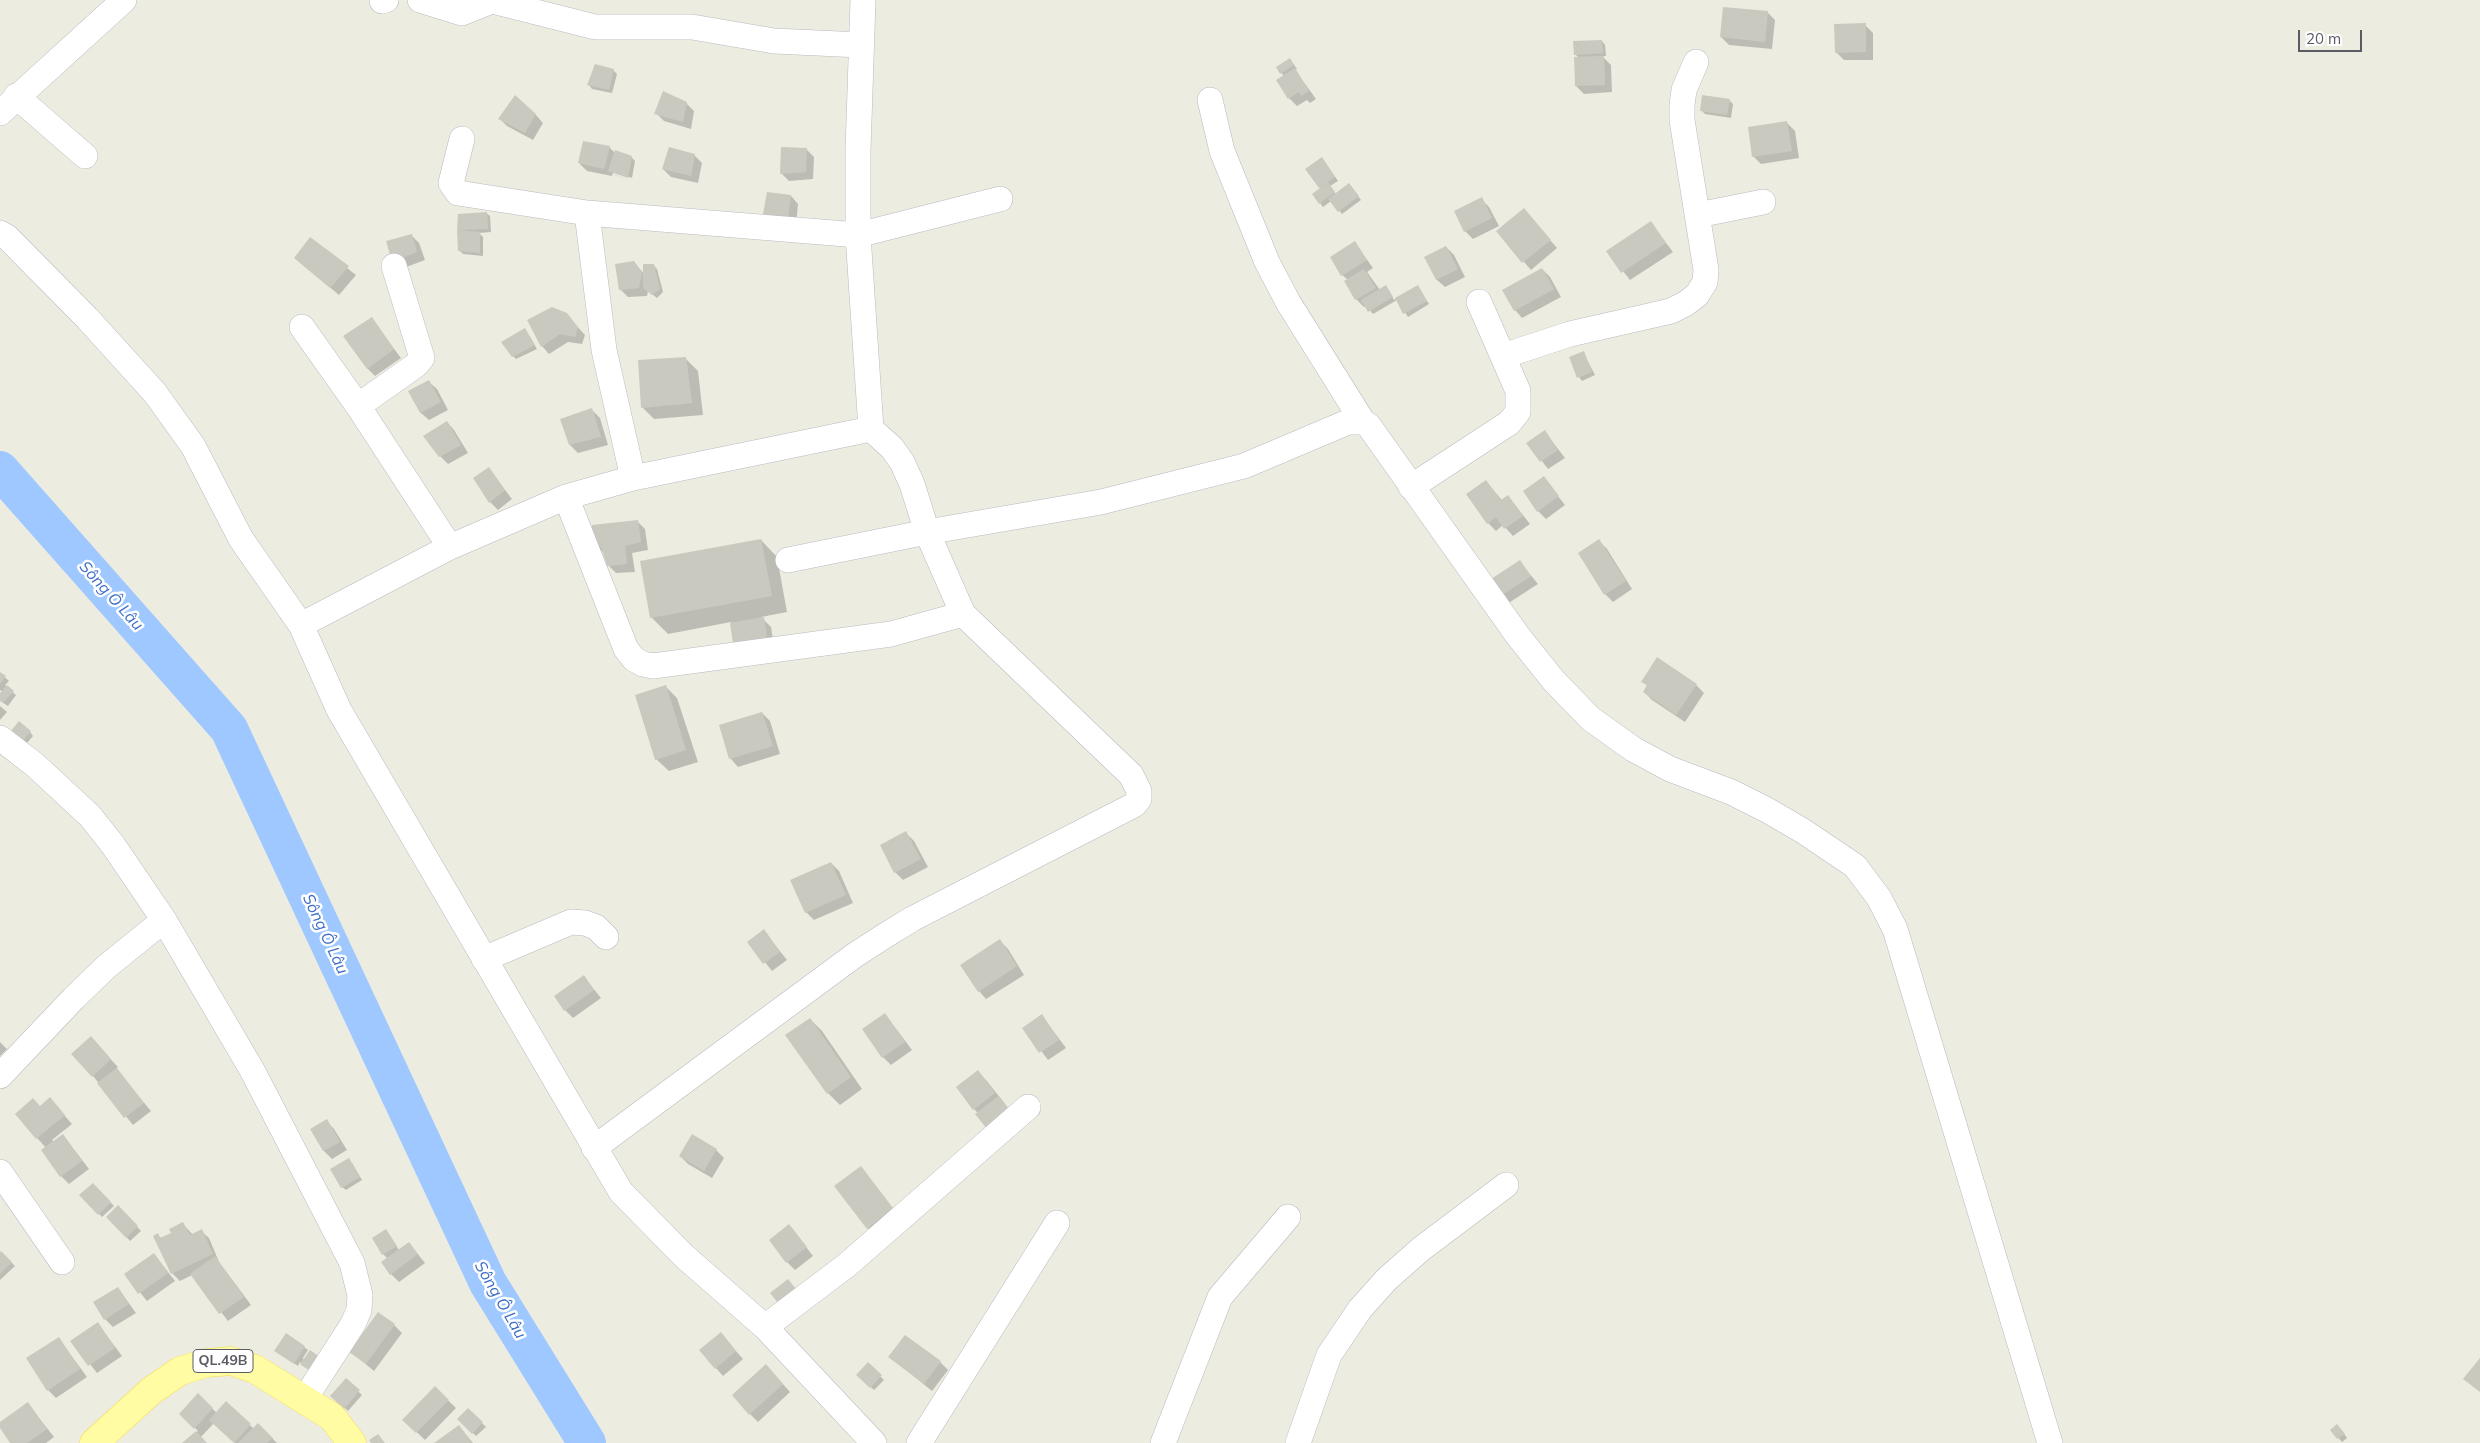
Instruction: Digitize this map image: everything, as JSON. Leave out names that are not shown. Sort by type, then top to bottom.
[{"type":"main road","name":"QL.49B","points":[[94,1443],[151,1391],[180,1370],[206,1362],[231,1361],[256,1369],[332,1417],[352,1443]]},
{"type":"street","points":[[85,156],[8,105],[124,0]]},
{"type":"street","points":[[420,0],[462,13],[492,1],[595,27],[692,27],[774,41],[861,45]]},
{"type":"street","points":[[594,1148],[912,918],[1134,805],[1138,799],[1139,791],[1131,775],[962,614],[927,532],[912,484],[902,462],[892,448],[871,429],[858,235],[861,45],[864,0]]},
{"type":"street","points":[[1503,356],[1570,334],[1671,311],[1685,304],[1697,294],[1705,282],[1706,270],[1682,120],[1684,90],[1696,62]]},
{"type":"street","points":[[1210,100],[1222,151],[1267,262],[1288,302],[1363,422],[1369,426],[1518,636],[1554,681],[1591,718],[1633,749],[1670,769],[1731,792],[1803,831],[1855,866],[1879,898],[1895,929],[2050,1443]]},
{"type":"street","points":[[462,139],[451,184],[458,194],[586,213],[858,235],[1000,198]]},
{"type":"street","points":[[1698,215],[1763,202]]},
{"type":"street","points":[[586,213],[604,350],[633,478]]},
{"type":"street","points":[[0,233],[7,237],[80,312],[155,393],[193,446],[241,539],[301,625],[339,710],[621,1192],[684,1256],[765,1327],[874,1443]]},
{"type":"street","points":[[358,406],[416,365],[422,358],[394,266]]},
{"type":"street","points":[[1411,487],[1509,423],[1518,412],[1518,392],[1479,302]]},
{"type":"street","points":[[302,327],[358,406],[450,547]]},
{"type":"street","points":[[788,560],[927,532],[1101,502],[1174,485],[1244,466],[1348,422],[1363,422]]},
{"type":"street","points":[[301,625],[450,547],[566,497],[633,478],[871,429]]},
{"type":"street","points":[[566,497],[626,649],[634,659],[643,664],[653,666],[891,634],[962,614]]},
{"type":"street","points":[[0,738],[35,765],[90,816],[113,845],[164,920],[252,1070],[352,1263],[360,1295],[359,1310],[353,1324],[304,1400]]},
{"type":"street","points":[[0,1076],[73,998],[106,967],[164,920]]},
{"type":"street","points":[[484,959],[571,922],[585,923],[596,927],[606,938]]},
{"type":"street","points":[[765,1327],[848,1265],[1028,1107]]},
{"type":"street","points":[[0,1172],[62,1262]]},
{"type":"street","points":[[1298,1443],[1329,1356],[1360,1309],[1387,1279],[1421,1248],[1506,1185]]},
{"type":"street","points":[[1163,1443],[1220,1297],[1288,1217]]},
{"type":"street","points":[[919,1443],[1057,1223]]},
{"type":"building","points":[[1723,7],[1768,11],[1765,42],[1720,37]]},
{"type":"building","points":[[1866,23],[1866,52],[1835,53],[1834,24]]},
{"type":"building","points":[[1602,40],[1603,53],[1574,55],[1573,41]]},
{"type":"building","points":[[1604,56],[1605,85],[1575,86],[1574,57]]},
{"type":"building","points":[[1290,58],[1294,65],[1280,74],[1276,67]]},
{"type":"building","points":[[595,64],[614,69],[609,90],[587,85]]},
{"type":"building","points":[[1295,68],[1309,91],[1301,96],[1299,92],[1288,99],[1276,80]]},
{"type":"building","points":[[663,91],[687,102],[683,122],[654,114]]},
{"type":"building","points":[[515,95],[536,114],[525,133],[498,119]]},
{"type":"building","points":[[1702,95],[1730,99],[1727,115],[1700,111]]},
{"type":"building","points":[[1787,121],[1792,151],[1752,157],[1748,127]]},
{"type":"building","points":[[583,141],[610,146],[604,169],[578,163]]},
{"type":"building","points":[[669,147],[695,154],[691,176],[662,169]]},
{"type":"building","points":[[781,147],[807,148],[806,172],[780,174]]},
{"type":"building","points":[[615,150],[632,156],[628,178],[608,171]]},
{"type":"building","points":[[1322,157],[1335,177],[1319,188],[1305,169]]},
{"type":"building","points":[[1328,182],[1335,192],[1319,204],[1312,194]]},
{"type":"building","points":[[1349,183],[1359,196],[1338,212],[1328,199]]},
{"type":"building","points":[[767,192],[791,195],[788,219],[763,214]]},
{"type":"building","points":[[1482,197],[1492,218],[1464,232],[1454,211]]},
{"type":"building","points":[[1524,208],[1551,240],[1522,263],[1496,231]]},
{"type":"building","points":[[487,212],[488,229],[457,230],[458,214]]},
{"type":"building","points":[[1651,221],[1666,243],[1621,273],[1606,251]]},
{"type":"building","points":[[457,230],[480,232],[480,253],[458,251]]},
{"type":"building","points":[[412,234],[417,252],[392,262],[386,241]]},
{"type":"building","points":[[310,237],[349,266],[330,288],[294,258]]},
{"type":"building","points":[[1355,241],[1367,260],[1341,276],[1330,257]]},
{"type":"building","points":[[1446,246],[1458,269],[1436,280],[1424,257]]},
{"type":"building","points":[[634,261],[642,273],[639,288],[619,290],[615,264]]},
{"type":"building","points":[[643,264],[654,264],[660,289],[652,295],[643,288]]},
{"type":"building","points":[[1542,268],[1554,289],[1514,311],[1502,290]]},
{"type":"building","points":[[1364,269],[1376,288],[1355,300],[1344,281]]},
{"type":"building","points":[[1386,285],[1393,297],[1368,312],[1361,300]]},
{"type":"building","points":[[1418,285],[1427,301],[1403,314],[1395,298]]},
{"type":"building","points":[[552,307],[567,313],[578,327],[575,337],[560,334],[541,347],[527,320]]},
{"type":"building","points":[[372,317],[394,349],[367,369],[343,336]]},
{"type":"building","points":[[525,328],[535,345],[512,357],[501,342]]},
{"type":"building","points":[[1584,351],[1592,372],[1577,378],[1569,357]]},
{"type":"building","points":[[686,357],[692,403],[641,408],[638,360]]},
{"type":"building","points":[[429,380],[441,402],[420,413],[408,391]]},
{"type":"building","points":[[592,408],[601,437],[569,445],[560,419]]},
{"type":"building","points":[[447,421],[461,445],[439,457],[423,436]]},
{"type":"building","points":[[1545,430],[1558,450],[1540,462],[1526,443]]},
{"type":"building","points":[[489,467],[505,490],[489,503],[473,478]]},
{"type":"building","points":[[1544,476],[1559,496],[1537,512],[1523,491]]},
{"type":"building","points":[[1486,480],[1501,500],[1508,495],[1523,516],[1504,529],[1496,517],[1487,524],[1466,494]]},
{"type":"building","points":[[638,520],[641,542],[625,546],[627,564],[607,566],[601,547],[591,544],[592,525]]},
{"type":"building","points":[[761,539],[772,596],[650,618],[640,561]]},
{"type":"building","points":[[1599,539],[1626,581],[1604,595],[1578,553]]},
{"type":"building","points":[[1520,560],[1531,576],[1499,597],[1488,581]]},
{"type":"building","points":[[764,617],[768,645],[734,650],[730,623]]},
{"type":"building","points":[[1657,657],[1697,684],[1676,715],[1643,692],[1647,685],[1641,682]]},
{"type":"building","points":[[0,672],[6,676],[0,684]]},
{"type":"building","points":[[7,685],[14,691],[3,703],[0,700],[0,693]]},
{"type":"building","points":[[666,685],[686,750],[655,760],[635,695]]},
{"type":"building","points":[[762,712],[773,746],[729,759],[719,725]]},
{"type":"building","points":[[19,721],[31,731],[23,741],[11,731]]},
{"type":"building","points":[[906,831],[921,859],[894,873],[880,845]]},
{"type":"building","points":[[831,862],[846,895],[805,913],[790,880]]},
{"type":"building","points":[[764,929],[780,952],[763,964],[747,942]]},
{"type":"building","points":[[1000,939],[1017,966],[978,992],[960,965]]},
{"type":"building","points":[[584,975],[594,990],[564,1011],[554,996]]},
{"type":"building","points":[[885,1013],[905,1042],[882,1058],[862,1029]]},
{"type":"building","points":[[1042,1014],[1059,1040],[1039,1053],[1022,1028]]},
{"type":"building","points":[[810,1018],[851,1077],[827,1094],[785,1035]]},
{"type":"building","points":[[91,1036],[111,1059],[92,1077],[71,1054]]},
{"type":"building","points":[[117,1068],[144,1103],[124,1118],[97,1083]]},
{"type":"building","points":[[978,1070],[995,1093],[973,1110],[956,1087]]},
{"type":"building","points":[[999,1096],[1010,1111],[987,1129],[975,1114]]},
{"type":"building","points":[[50,1097],[65,1115],[36,1139],[15,1114],[33,1098],[40,1106]]},
{"type":"building","points":[[327,1119],[340,1142],[323,1151],[310,1129]]},
{"type":"building","points":[[63,1134],[82,1161],[60,1177],[41,1150]]},
{"type":"building","points":[[692,1134],[717,1149],[704,1171],[679,1156]]},
{"type":"building","points":[[349,1158],[360,1177],[341,1188],[330,1169]]},
{"type":"building","points":[[861,1166],[893,1208],[867,1229],[834,1186]]},
{"type":"building","points":[[93,1183],[111,1202],[98,1215],[79,1195]]},
{"type":"building","points":[[118,1205],[138,1226],[126,1238],[106,1217]]},
{"type":"building","points":[[183,1222],[190,1235],[202,1229],[213,1254],[171,1274],[153,1236],[158,1233],[160,1238],[171,1233],[169,1229]]},
{"type":"building","points":[[789,1224],[807,1247],[786,1263],[769,1240]]},
{"type":"building","points":[[386,1229],[397,1246],[382,1255],[372,1238]]},
{"type":"building","points":[[409,1242],[418,1254],[390,1275],[381,1262]]},
{"type":"building","points":[[0,1252],[12,1262],[0,1274]]},
{"type":"building","points":[[154,1253],[168,1273],[138,1294],[124,1274]]},
{"type":"building","points":[[215,1256],[244,1297],[219,1314],[190,1274]]},
{"type":"building","points":[[788,1279],[801,1295],[783,1309],[770,1293]]},
{"type":"building","points":[[118,1287],[129,1304],[104,1320],[93,1302]]},
{"type":"building","points":[[378,1312],[395,1324],[366,1364],[349,1352]]},
{"type":"building","points":[[98,1322],[115,1348],[88,1366],[70,1341]]},
{"type":"building","points":[[721,1332],[736,1351],[715,1369],[699,1350]]},
{"type":"building","points":[[286,1333],[305,1346],[294,1364],[274,1351]]},
{"type":"building","points":[[905,1335],[941,1361],[924,1384],[888,1357]]},
{"type":"building","points":[[59,1337],[80,1369],[47,1391],[26,1358]]},
{"type":"building","points":[[310,1350],[324,1360],[314,1374],[300,1364]]},
{"type":"building","points":[[2480,1358],[2480,1392],[2463,1379]]},
{"type":"building","points":[[868,1362],[882,1375],[870,1388],[856,1375]]},
{"type":"building","points":[[766,1364],[783,1384],[749,1415],[732,1395]]},
{"type":"building","points":[[346,1378],[360,1390],[344,1409],[330,1396]]},
{"type":"building","points":[[435,1386],[449,1400],[416,1433],[402,1420]]},
{"type":"building","points":[[198,1393],[213,1408],[194,1429],[179,1414]]},
{"type":"building","points":[[226,1401],[251,1424],[234,1443],[209,1420]]},
{"type":"building","points":[[28,1402],[47,1429],[27,1443],[10,1443],[0,1428],[0,1422]]},
{"type":"building","points":[[468,1408],[483,1422],[472,1434],[457,1419]]},
{"type":"building","points":[[258,1423],[273,1438],[267,1443],[238,1443]]},
{"type":"building","points":[[2337,1424],[2345,1434],[2337,1439],[2330,1430]]},
{"type":"building","points":[[459,1425],[472,1443],[434,1443]]},
{"type":"building","points":[[196,1431],[207,1443],[182,1443]]},
{"type":"building","points":[[378,1434],[385,1443],[371,1443],[369,1440]]},
{"type":"waterway","name":"Sông Ô Lâu","points":[[0,470],[229,729],[488,1283],[587,1443]]}]
